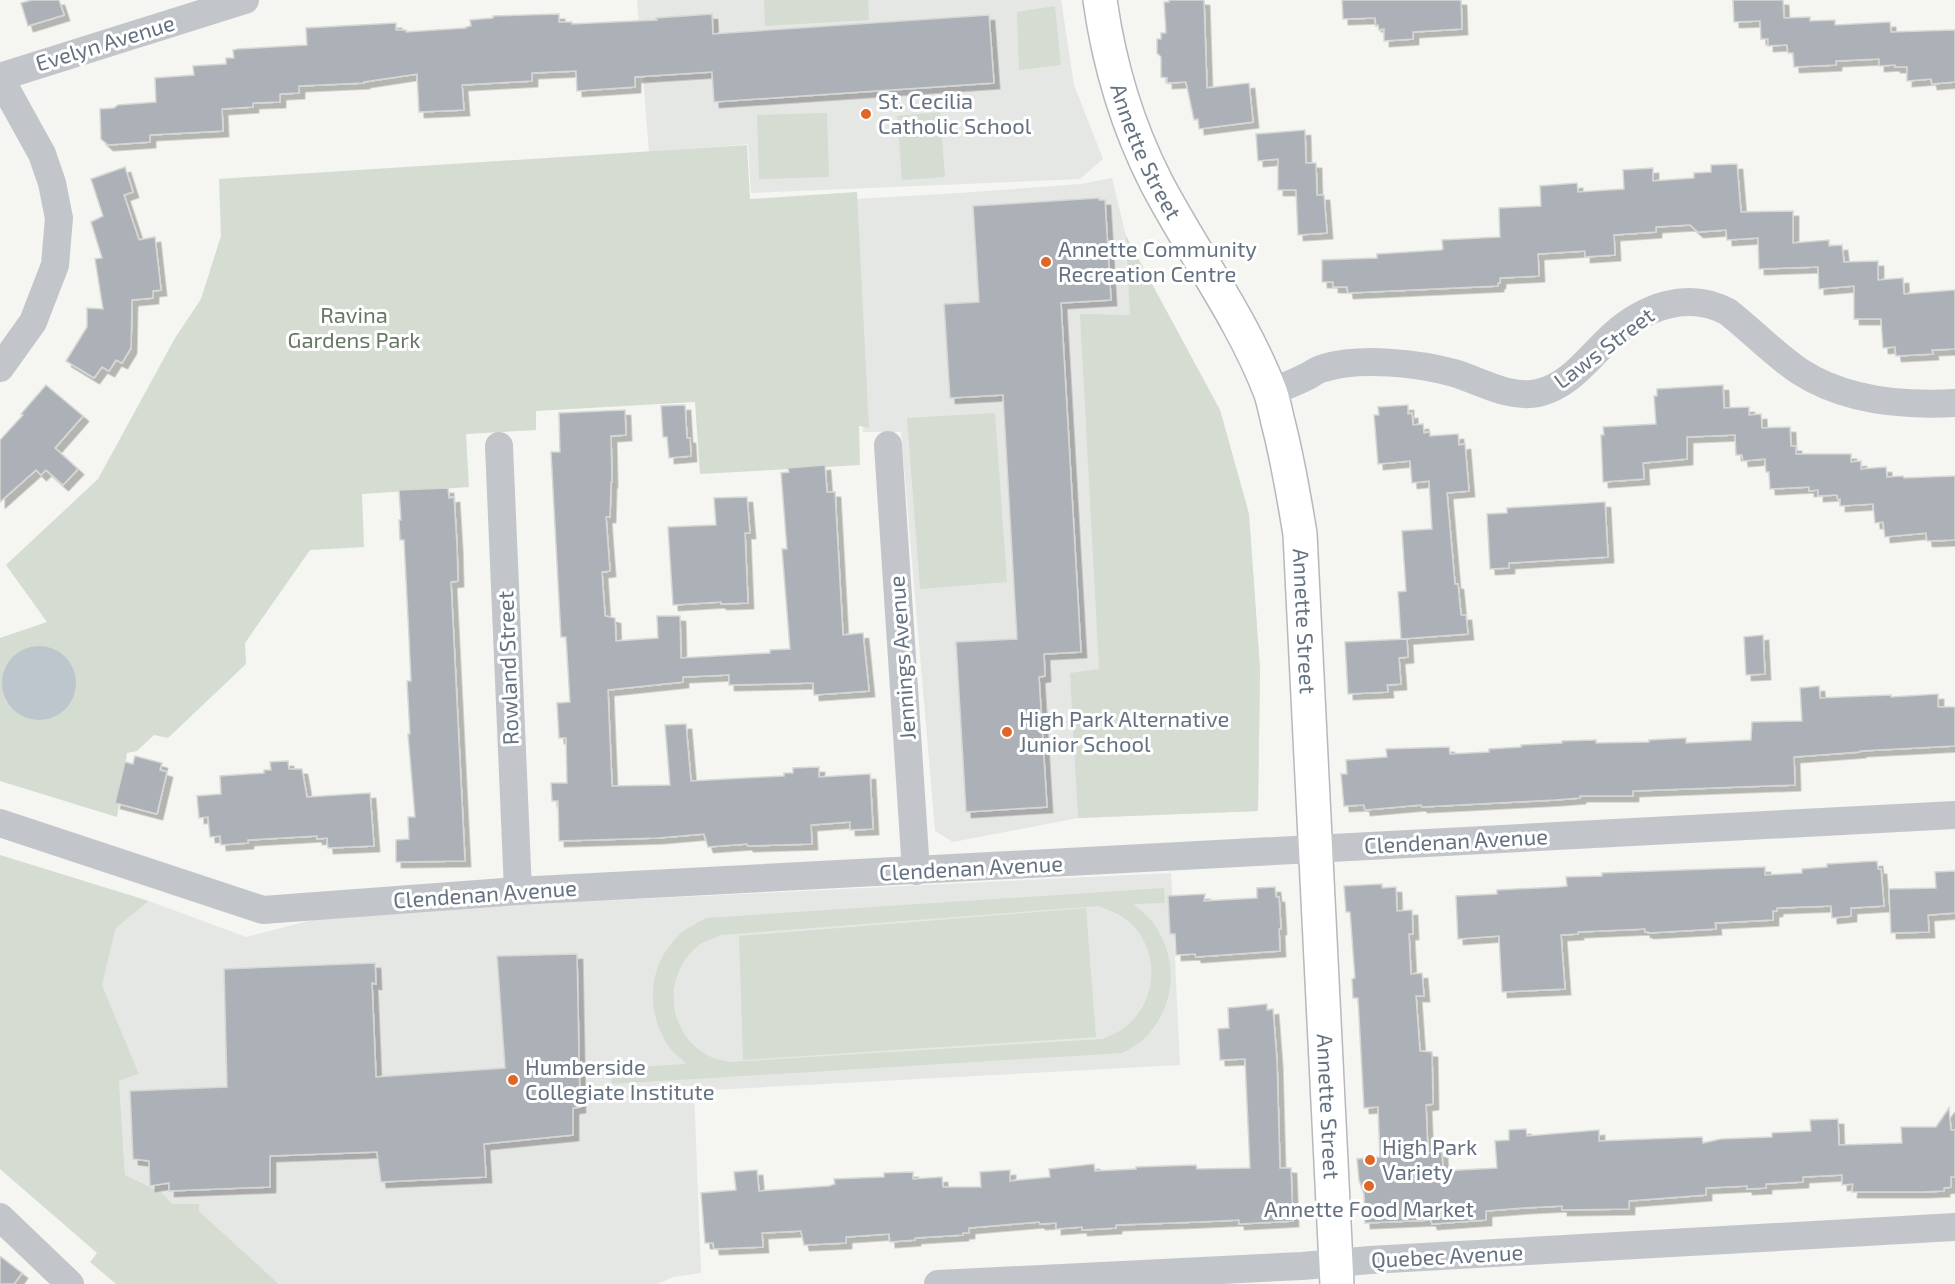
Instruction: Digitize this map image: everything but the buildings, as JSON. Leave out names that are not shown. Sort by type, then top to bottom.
[{"type":"street","name":"Annette Street","points":[[1100,0],[1104,32],[1113,70],[1133,131],[1156,183],[1232,311],[1270,393],[1288,463],[1300,534],[1337,1273]]},
{"type":"street","name":"Evelyn Avenue","points":[[0,77],[236,1]]},
{"type":"street","points":[[0,77],[42,154],[52,183],[58,218],[55,265],[33,322],[0,368]]},
{"type":"street","name":"Laws Street","points":[[1270,393],[1322,368],[1352,363],[1408,365],[1438,369],[1508,392],[1537,393],[1559,385],[1588,361],[1613,335],[1643,314],[1659,306],[1686,301],[1716,306],[1728,312],[1800,371],[1819,381],[1880,400],[1906,404],[1955,403]]},
{"type":"street","name":"Jennings Avenue","points":[[888,445],[916,871]]},
{"type":"street","name":"Rowland Street","points":[[499,446],[518,891]]},
{"type":"street","name":"Clendenan Avenue","points":[[0,823],[263,910],[518,891],[1955,815]]},
{"type":"street","points":[[0,1217],[70,1284]]},
{"type":"street","name":"Quebec Avenue","points":[[938,1284],[1337,1273],[1955,1227]]},
{"type":"shaded area","name":"St. Cecilia Catholic School","points":[[637,0],[1061,0],[1074,85],[1103,159],[1080,179],[751,193],[748,144],[649,152]]},
{"type":"shaded area","points":[[1112,178],[1126,236],[1220,410],[1249,514],[1260,669],[1258,811],[1078,818],[953,842],[935,831],[901,432],[863,432],[854,199],[1081,184]]},
{"type":"shaded area","points":[[32,646],[46,646],[60,652],[70,662],[76,676],[76,690],[70,704],[60,714],[46,720],[32,720],[18,714],[8,704],[2,690],[2,676],[8,662],[18,652]]},
{"type":"shaded area","name":"Humberside Collegiate Institute","points":[[1171,873],[1180,1065],[694,1091],[701,1273],[673,1277],[658,1284],[279,1284],[199,1211],[170,1204],[161,1192],[125,1175],[119,1081],[139,1074],[102,985],[116,928],[149,901],[246,937],[335,914]]},
{"type":"green space","points":[[764,0],[868,0],[869,20],[765,26]]},
{"type":"green space","points":[[1055,6],[1061,65],[1019,70],[1017,12]]},
{"type":"green space","points":[[940,112],[945,177],[902,180],[897,116]]},
{"type":"green space","points":[[827,113],[829,177],[759,179],[757,115]]},
{"type":"green space","name":"Ravina Gardens Park","points":[[747,145],[750,199],[857,192],[869,428],[859,426],[860,465],[700,474],[695,402],[536,411],[536,430],[466,434],[469,487],[362,494],[364,547],[310,550],[245,643],[246,664],[168,738],[154,735],[137,751],[127,753],[117,817],[0,781],[0,638],[47,622],[6,565],[98,479],[175,338],[201,299],[221,236],[219,179]]},
{"type":"green space","points":[[1126,236],[1220,410],[1249,514],[1260,669],[1258,811],[1078,818],[1070,673],[1099,669],[1080,314],[1130,315]]},
{"type":"green space","points":[[995,413],[1007,582],[920,589],[907,418]]},
{"type":"green space","points":[[0,855],[149,901],[116,928],[102,985],[139,1074],[119,1081],[125,1175],[161,1192],[172,1204],[199,1204],[199,1211],[279,1284],[116,1284],[90,1262],[97,1253],[0,1169]]},
{"type":"green space","points":[[1164,888],[1165,903],[1134,904],[1152,921],[1168,952],[1170,982],[1168,997],[1163,1012],[1143,1040],[1122,1053],[612,1084],[610,1069],[686,1064],[669,1047],[660,1030],[655,1015],[653,986],[656,971],[670,945],[681,933],[706,918]],"holes":[[[1098,906],[1114,912],[1133,925],[1144,942],[1151,968],[1151,982],[1142,1007],[1124,1028],[1103,1039],[730,1062],[710,1056],[693,1045],[683,1032],[677,1018],[674,986],[679,971],[687,957],[699,945],[721,935]]]},
{"type":"green space","points":[[1086,908],[1096,1037],[743,1060],[739,936]]},
{"type":"place","name":"St. Cecilia Catholic School","points":[[866,114]]},
{"type":"place","name":"Annette Community Recreation Centre","points":[[1046,262]]},
{"type":"place","name":"High Park Alternative Junior School","points":[[1007,732]]},
{"type":"place","name":"Humberside Collegiate Institute","points":[[513,1080]]},
{"type":"place","name":"High Park Variety","points":[[1370,1160]]},
{"type":"place","name":"Annette Food Market","points":[[1369,1186]]}]
